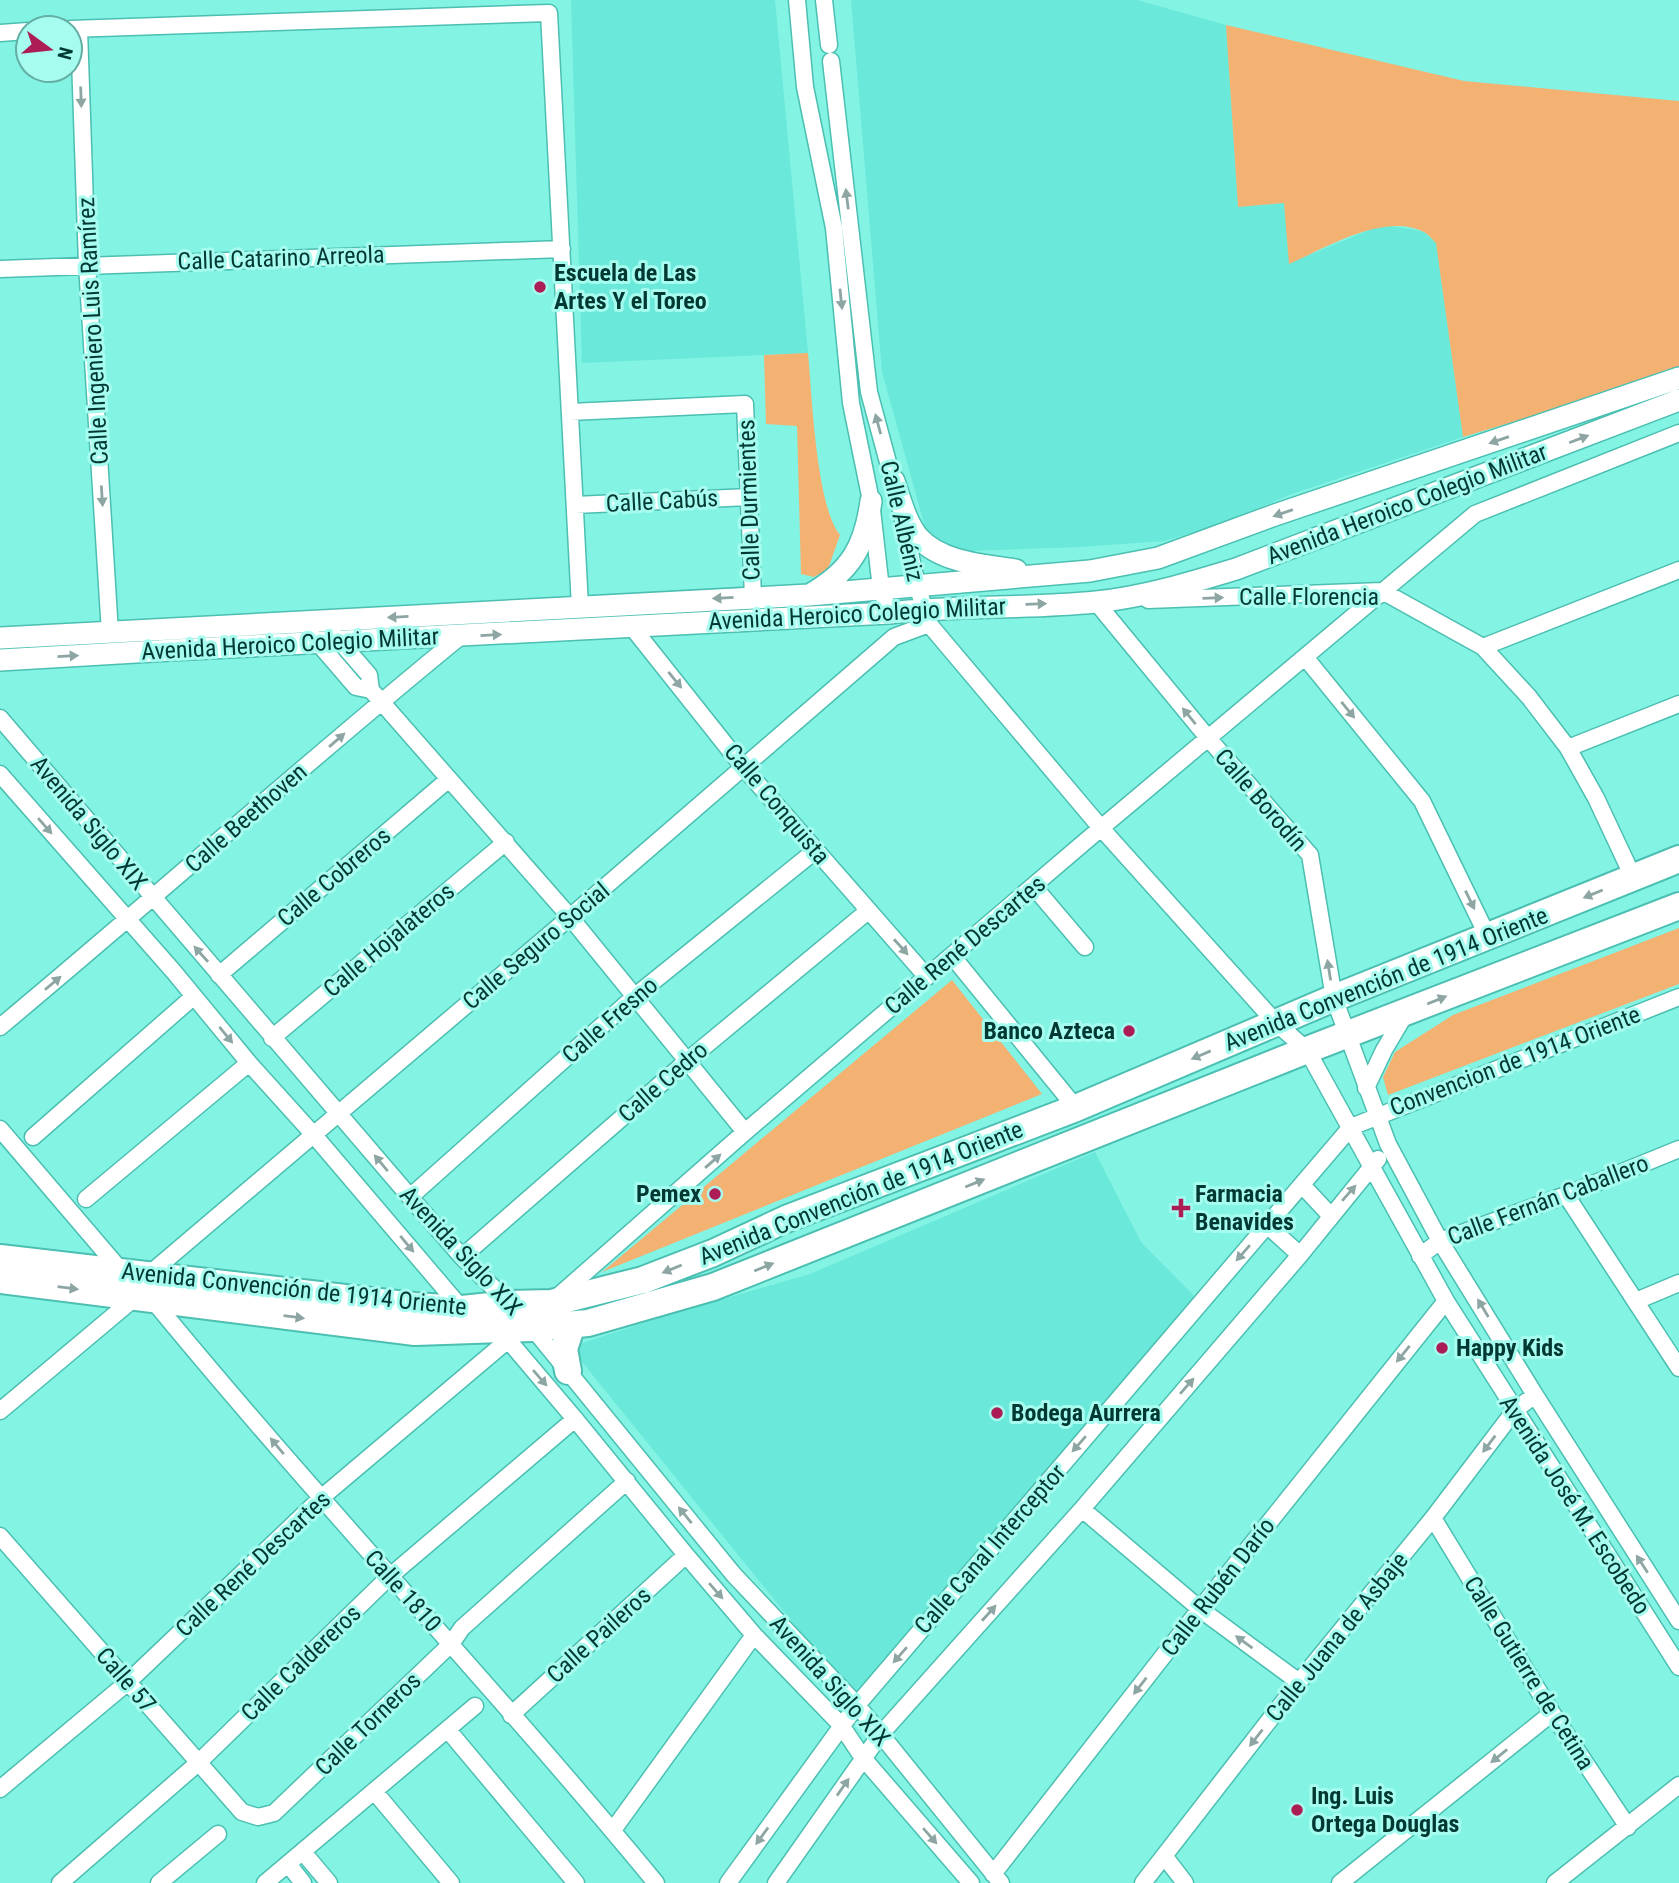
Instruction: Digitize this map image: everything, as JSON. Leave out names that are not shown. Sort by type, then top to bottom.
[{"type":"main road","name":"Avenida Convención de 1914 Oriente","points":[[0,1280],[139,1286],[462,1309],[551,1303],[643,1280],[713,1253],[786,1219],[1076,1108],[1334,998],[1679,859]]},
{"type":"main road","name":"Avenida Convención de 1914 Oriente","points":[[0,1258],[139,1286],[415,1332],[500,1335],[533,1328],[588,1323],[713,1287],[1307,1050],[1679,906]]},
{"type":"main road","points":[[568,1371],[564,1349],[572,1325]]},
{"type":"street","name":"Calle Albéniz","points":[[797,0],[805,87],[834,228],[851,403],[871,501],[881,589],[888,613]]},
{"type":"street","name":"Calle Albéniz","points":[[824,0],[869,392],[927,617],[1101,828],[1276,1023],[1307,1050]]},
{"type":"street","points":[[84,29],[549,13],[580,607]]},
{"type":"street","points":[[805,87],[834,83]]},
{"type":"street","name":"Calle Ingeniero Luis Ramírez","points":[[77,84],[110,633]]},
{"type":"street","name":"Calle Catarino Arreola","points":[[0,269],[562,249]]},
{"type":"street","name":"Avenida Heroico Colegio Militar","points":[[0,638],[809,595],[1053,576],[1129,565],[1158,558],[1679,378]]},
{"type":"street","name":"Avenida Heroico Colegio Militar","points":[[0,660],[316,641],[888,613],[927,617],[1096,602],[1175,587],[1236,569],[1679,400]]},
{"type":"street","name":"Calle Durmientes","points":[[570,412],[745,404],[753,597]]},
{"type":"street","name":"Avenida Heroico Colegio Militar","points":[[1382,591],[1475,514],[1679,433]]},
{"type":"street","points":[[894,481],[909,522],[918,536],[931,548],[947,556],[980,564],[1053,576]]},
{"type":"street","name":"Calle Cabús","points":[[575,505],[749,497]]},
{"type":"street","points":[[809,595],[831,583],[848,565],[861,545],[869,521],[871,501]]},
{"type":"street","points":[[1483,647],[1679,570]]},
{"type":"street","name":"Calle Florencia","points":[[1096,602],[1382,591],[1483,647],[1530,697],[1568,748],[1596,798],[1633,877]]},
{"type":"street","name":"Calle René Descartes","points":[[551,1303],[745,1132],[1382,591]]},
{"type":"street","name":"Calle Borodín","points":[[1096,602],[1208,738],[1310,855],[1334,998],[1349,1035]]},
{"type":"street","name":"Calle Seguro Social","points":[[0,1411],[313,1134],[570,917],[894,637],[927,617]]},
{"type":"street","points":[[324,621],[369,676],[376,696],[570,917],[745,1132]]},
{"type":"street","points":[[302,622],[356,687],[376,696]]},
{"type":"street","name":"Calle Conquista","points":[[632,627],[744,768],[927,977]]},
{"type":"street","name":"Calle Beethoven","points":[[0,1027],[127,922],[376,696],[461,636]]},
{"type":"street","points":[[1305,657],[1422,801],[1488,937]]},
{"type":"street","points":[[1568,748],[1679,704]]},
{"type":"street","name":"Avenida Siglo XIX","points":[[0,718],[462,1257],[533,1328],[734,1575],[857,1705],[997,1879]]},
{"type":"street","name":"Avenida Siglo XIX","points":[[0,774],[127,922],[174,972],[248,1063],[313,1134],[462,1309],[500,1335],[575,1419],[754,1635],[841,1726],[863,1758],[969,1882]]},
{"type":"street","name":"Calle Cobreros","points":[[219,975],[449,779]]},
{"type":"street","name":"Calle Hojalateros","points":[[272,1038],[506,842]]},
{"type":"street","name":"Calle Fresno","points":[[410,1197],[634,996],[816,849]]},
{"type":"street","points":[[1034,887],[1085,947]]},
{"type":"street","name":"Calle Cedro","points":[[462,1257],[687,1061],[868,911]]},
{"type":"street","points":[[953,957],[1076,1108]]},
{"type":"street","points":[[33,1137],[193,997]]},
{"type":"street","name":"Convencion de 1914 Oriente","points":[[1351,1127],[1375,1115],[1679,997]]},
{"type":"street","points":[[1366,1088],[1406,1013]]},
{"type":"street","name":"Avenida José M. Escobedo","points":[[1349,1035],[1375,1115],[1440,1241],[1679,1621]]},
{"type":"street","name":"Avenida José M. Escobedo","points":[[1307,1050],[1446,1301],[1679,1667]]},
{"type":"street","points":[[86,1199],[248,1063]]},
{"type":"street","name":"Calle Canal Interceptor","points":[[728,1883],[857,1705],[1351,1127]]},
{"type":"street","name":"Calle 1810","points":[[0,1129],[389,1577],[451,1644],[656,1883]]},
{"type":"street","name":"Calle Canal Interceptor","points":[[776,1883],[880,1735],[1082,1509],[1300,1255],[1388,1144]]},
{"type":"street","name":"Calle Fernán Caballero","points":[[1420,1256],[1440,1241],[1566,1195],[1679,1149]]},
{"type":"street","points":[[1302,1185],[1330,1216]]},
{"type":"street","points":[[1566,1195],[1679,1368]]},
{"type":"street","points":[[1267,1225],[1300,1255]]},
{"type":"street","points":[[1636,1301],[1679,1283]]},
{"type":"street","name":"Calle Rubén Darío","points":[[997,1879],[1200,1609],[1446,1301]]},
{"type":"street","name":"Calle René Descartes","points":[[0,1788],[128,1682],[321,1498],[500,1335]]},
{"type":"street","name":"Calle Juana de Asbaje","points":[[1143,1883],[1299,1682],[1433,1518],[1515,1410],[1535,1395]]},
{"type":"street","name":"Calle Caldereros","points":[[60,1883],[198,1763],[389,1577],[575,1419]]},
{"type":"street","name":"Calle Torneros","points":[[258,1818],[274,1813],[451,1644],[462,1628],[627,1481]]},
{"type":"street","points":[[1082,1509],[1200,1609],[1299,1682]]},
{"type":"street","name":"Calle Gutierre de Cetina","points":[[1433,1518],[1552,1713],[1628,1827]]},
{"type":"street","name":"Calle 57","points":[[0,1535],[242,1812],[258,1818]]},
{"type":"street","name":"Calle Paileros","points":[[511,1715],[686,1555]]},
{"type":"street","points":[[1660,1637],[1679,1628]]},
{"type":"street","points":[[612,1830],[754,1635]]},
{"type":"street","points":[[265,1883],[475,1706]]},
{"type":"street","points":[[1340,1883],[1552,1713]]},
{"type":"street","points":[[448,1730],[576,1883]]},
{"type":"street","points":[[1555,1883],[1679,1786]]},
{"type":"street","points":[[374,1791],[451,1883]]},
{"type":"street","points":[[159,1883],[218,1834]]},
{"type":"street","points":[[303,1852],[329,1883]]},
{"type":"street","points":[[1165,1857],[1185,1883]]},
{"type":"street","points":[[288,1864],[303,1883]]},
{"type":"shaded area","points":[[571,0],[775,0],[808,353],[582,363]]},
{"type":"shaded area","points":[[851,0],[1137,0],[1226,25],[1238,207],[1284,203],[1290,263],[1374,228],[1390,226],[1424,232],[1436,243],[1463,437],[1292,494],[1216,525],[1165,541],[968,551],[954,549],[941,542],[926,531],[882,372]]},
{"type":"shaded area","points":[[1226,25],[1464,81],[1679,101],[1679,368],[1623,389],[1463,437],[1436,243],[1424,232],[1391,226],[1355,234],[1289,264],[1284,203],[1238,207]]},
{"type":"shaded area","points":[[808,353],[820,475],[832,521],[840,535],[828,569],[814,577],[801,574],[797,426],[766,424],[764,355]]},
{"type":"shaded area","points":[[1679,928],[1679,984],[1388,1095],[1383,1077],[1395,1052],[1453,1015]]},
{"type":"shaded area","points":[[952,980],[1042,1094],[602,1272]]},
{"type":"shaded area","points":[[1095,1152],[1141,1242],[1199,1301],[857,1702],[570,1347],[810,1274]]},
{"type":"place","name":"Escuela de Las Artes Y el Toreo","points":[[540,287]]},
{"type":"place","name":"Banco Azteca","points":[[1129,1031]]},
{"type":"place","name":"Pemex","points":[[715,1194]]},
{"type":"place","name":"Farmacia Benavides","points":[[1181,1208]]},
{"type":"place","name":"Happy Kids","points":[[1442,1348]]},
{"type":"place","name":"Bodega Aurrera","points":[[997,1413]]},
{"type":"place","name":"Ing. Luis Ortega Douglas","points":[[1297,1810]]}]
